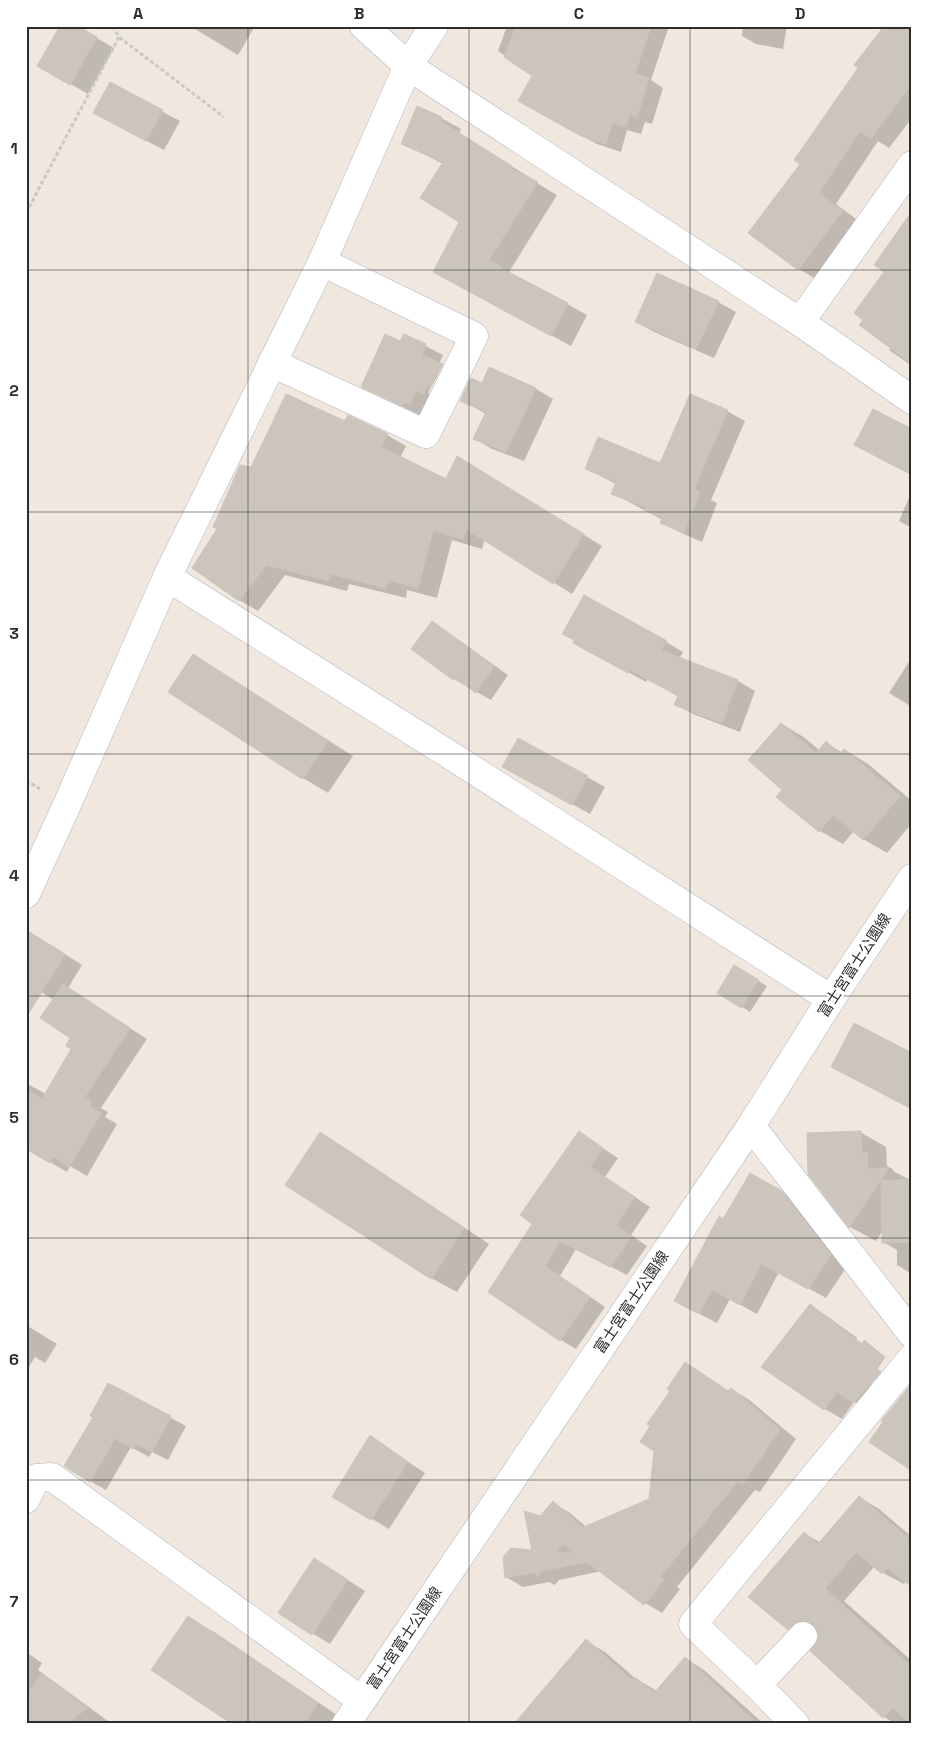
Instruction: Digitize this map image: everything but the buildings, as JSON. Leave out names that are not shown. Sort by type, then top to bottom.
[{"type":"street","points":[[364,26],[408,66],[800,322],[912,400]]},
{"type":"street","points":[[26,894],[167,577],[322,262],[408,66],[434,26]]},
{"type":"street","points":[[800,322],[912,165]]},
{"type":"street","points":[[272,363],[426,434],[474,336],[322,262]]},
{"type":"street","points":[[167,577],[450,755],[831,999]]},
{"type":"street","name":"富士宮富士公園線","points":[[346,1724],[751,1126],[831,999],[912,878]]},
{"type":"street","points":[[751,1126],[912,1334]]},
{"type":"street","points":[[795,1724],[693,1624],[912,1358]]},
{"type":"street","points":[[26,1499],[36,1478],[52,1477],[361,1700]]},
{"type":"street","points":[[757,1685],[803,1636]]},
{"type":"path","points":[[113,26],[119,37],[224,117]]},
{"type":"path","points":[[26,212],[119,37]]}]
